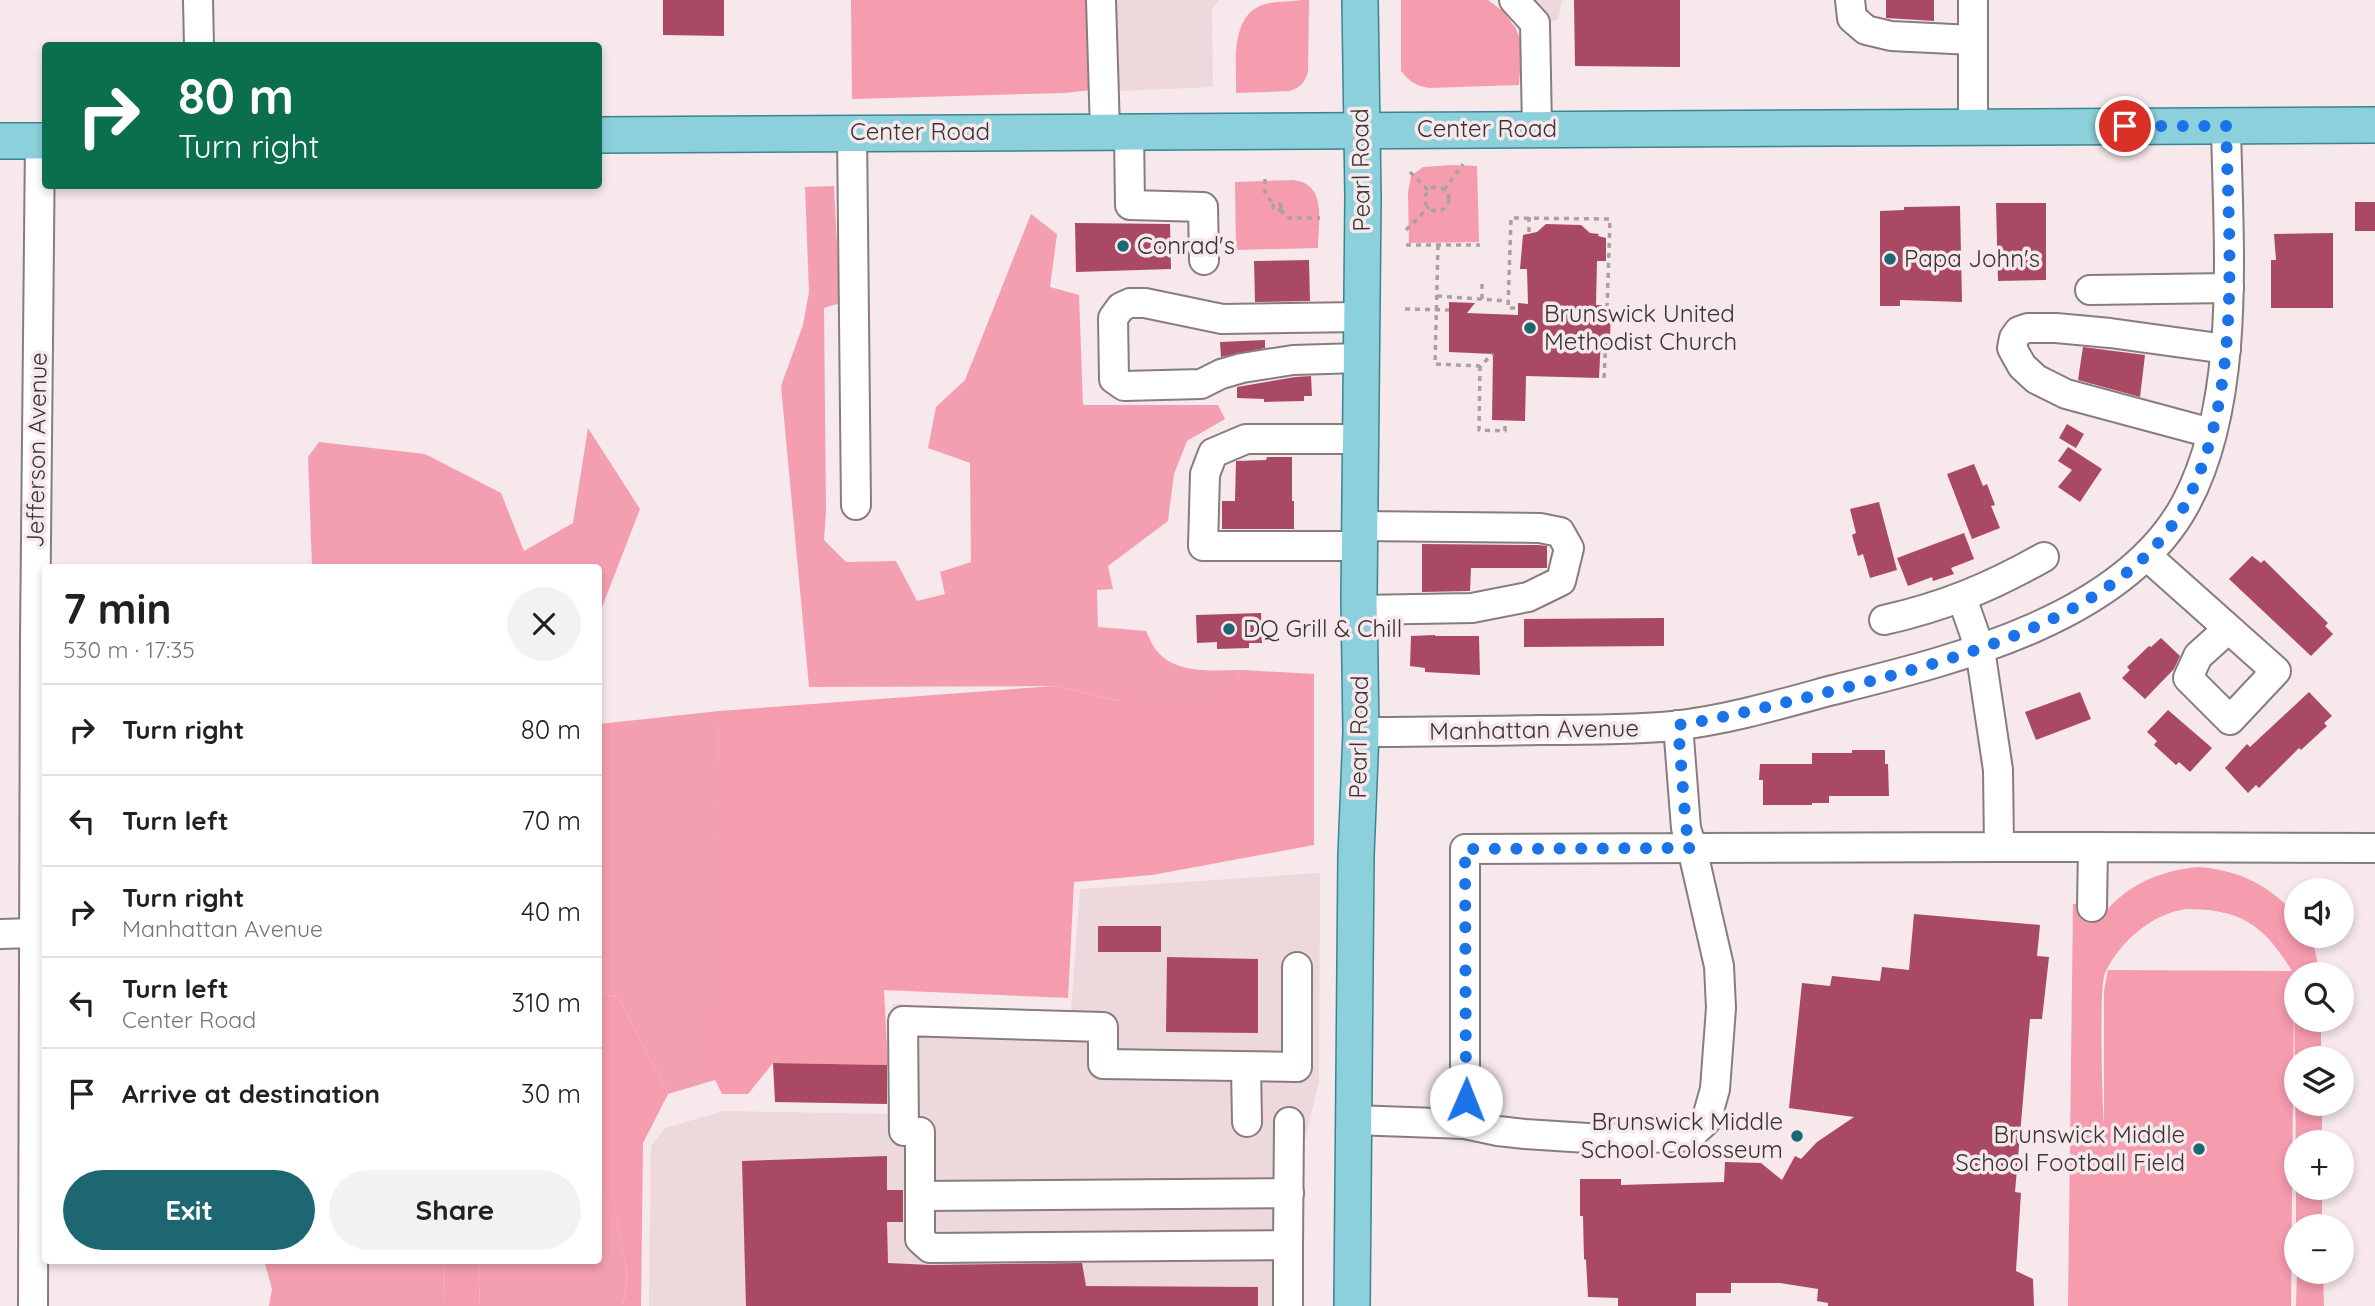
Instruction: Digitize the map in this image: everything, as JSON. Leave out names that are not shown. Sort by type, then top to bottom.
[{"type":"main road","name":"Pearl Road","points":[[1352,1306],[1356,855],[1361,732],[1359,439],[1363,197],[1360,0]]},
{"type":"main road","name":"Center Road","points":[[602,135],[2375,125]]},
{"type":"main road","points":[[0,141],[42,141]]},
{"type":"street","points":[[198,0],[199,42]]},
{"type":"street","points":[[1101,0],[1117,131],[1130,205],[1203,206],[1204,260]]},
{"type":"street","points":[[1514,0],[1538,11],[1537,129]]},
{"type":"street","points":[[1850,0],[1852,18],[1866,30],[1891,36],[1973,40]]},
{"type":"street","points":[[1973,0],[1973,127]]},
{"type":"street","name":"Manhattan Avenue","points":[[1361,732],[1635,729],[1720,718],[1893,675],[1980,649],[2051,620],[2116,581],[2147,556],[2187,501],[2202,465],[2219,400],[2226,349],[2229,288],[2226,126]]},
{"type":"street","points":[[852,132],[856,505]]},
{"type":"street","name":"Jefferson Avenue","points":[[33,1306],[34,933],[42,189]]},
{"type":"street","points":[[2090,290],[2229,288]]},
{"type":"street","points":[[1360,358],[1293,360],[1242,368],[1201,384],[1124,387],[1114,379],[1113,318],[1121,307],[1130,303],[1144,303],[1222,319],[1361,317]]},
{"type":"street","points":[[2211,433],[2066,394],[2036,379],[2022,366],[2012,348],[2019,331],[2028,328],[2056,328],[2226,349]]},
{"type":"street","points":[[1359,439],[1246,439],[1213,453],[1205,474],[1203,546],[1540,528],[1560,531],[1569,548],[1561,581],[1528,597],[1472,608],[1360,610]]},
{"type":"street","points":[[2147,556],[2228,629]]},
{"type":"street","points":[[1884,620],[1962,598],[2004,580],[2044,557]]},
{"type":"street","points":[[1962,598],[1980,649],[1998,770],[1999,847]]},
{"type":"street","points":[[1353,1120],[1465,1124],[1525,1134],[1603,1139],[1681,1137],[1695,1131],[1706,1121],[1715,1089],[1718,1055],[1721,1008],[1719,966],[1686,828],[1678,725]]},
{"type":"street","points":[[2092,907],[2093,847]]},
{"type":"street","points":[[1465,1124],[1465,849],[2375,848]]},
{"type":"street","points":[[0,933],[34,933]]},
{"type":"street","points":[[1288,1245],[930,1248],[920,1239],[920,1196],[903,1021],[1102,1027],[1102,1065],[1297,1066],[1297,967]]},
{"type":"street","points":[[1246,1067],[1247,1122]]},
{"type":"street","points":[[1288,1306],[1289,1122]]},
{"type":"street","points":[[920,1196],[1289,1193]]},
{"type":"path","points":[[1444,190],[1463,164]]},
{"type":"path","points":[[1410,172],[1429,190]]},
{"type":"path","points":[[1265,179],[1265,194],[1274,204],[1273,209],[1280,210],[1289,218],[1320,218]]},
{"type":"path","points":[[1435,187],[1444,190],[1448,197],[1447,209],[1429,207],[1425,197],[1429,190],[1435,187]]},
{"type":"path","points":[[1406,230],[1429,207]]},
{"type":"path","points":[[1529,232],[1530,217]]},
{"type":"path","points":[[1515,308],[1508,307],[1511,218],[1530,217],[1610,219],[1607,310]]},
{"type":"path","points":[[1406,245],[1480,245]]},
{"type":"path","points":[[1438,245],[1435,364],[1480,366],[1493,354]]},
{"type":"path","points":[[1482,284],[1482,299]]},
{"type":"path","points":[[1437,296],[1508,302]]},
{"type":"path","points":[[1405,309],[1449,310]]},
{"type":"path","points":[[1604,378],[1606,338]]},
{"type":"path","points":[[1480,366],[1479,430],[1505,431],[1505,421]]},
{"type":"shaded area","points":[[851,0],[1090,0],[1091,90],[852,99]]},
{"type":"shaded area","points":[[1095,0],[1219,0],[1212,10],[1213,87],[1096,92]]},
{"type":"shaded area","points":[[1309,0],[1308,72],[1304,82],[1290,91],[1236,93],[1237,43],[1244,20],[1251,11],[1262,5]]},
{"type":"shaded area","points":[[1401,0],[1488,0],[1504,12],[1516,29],[1522,44],[1519,85],[1429,88],[1410,80],[1401,71]]},
{"type":"shaded area","points":[[1497,0],[1562,0],[1558,20],[1521,26]]},
{"type":"shaded area","points":[[1477,166],[1479,242],[1409,243],[1408,192],[1411,176],[1423,167]]},
{"type":"shaded area","points":[[1293,180],[1304,183],[1316,196],[1319,206],[1318,248],[1236,250],[1235,182]]},
{"type":"shaded area","points":[[834,186],[840,303],[824,308],[824,540],[846,562],[896,561],[917,601],[945,594],[940,572],[971,562],[970,463],[928,448],[936,407],[965,380],[1031,214],[1057,234],[1050,287],[1079,295],[1083,405],[1218,405],[1225,419],[1187,441],[1174,474],[1168,521],[1108,566],[1113,589],[1097,590],[1098,627],[1146,631],[1154,647],[1165,659],[1185,668],[1242,670],[1236,683],[1219,704],[1120,701],[1054,686],[809,687],[781,386],[803,325],[809,292],[805,187]]},
{"type":"shaded area","points":[[588,428],[640,509],[602,607],[602,564],[312,564],[308,457],[319,442],[425,454],[501,493],[524,551],[573,523]]},
{"type":"shaded area","points":[[1242,670],[1314,674],[1314,845],[1152,875],[1074,882],[1068,998],[884,990],[888,1065],[773,1063],[748,1094],[722,1094],[708,1065],[715,971],[719,711],[1054,686],[1120,701],[1236,683]]},
{"type":"shaded area","points":[[719,711],[715,1080],[668,1094],[618,997],[602,994],[602,724]]},
{"type":"shaded area","name":"Brunswick Middle School Football Field","points":[[2198,867],[2213,869],[2240,876],[2264,887],[2284,902],[2284,948],[2314,948],[2317,962],[2286,962],[2261,931],[2236,916],[2222,912],[2186,909],[2161,917],[2138,931],[2111,961],[2103,982],[2104,1122],[2104,991],[2108,970],[2284,971],[2284,1032],[2294,1032],[2293,1046],[2284,1046],[2284,1116],[2293,1116],[2293,1130],[2284,1130],[2284,1200],[2292,1200],[2292,1214],[2284,1214],[2284,1284],[2291,1284],[2291,1306],[2068,1306],[2073,904],[2102,904],[2103,914],[2134,887],[2170,872]]},
{"type":"shaded area","points":[[1320,873],[1319,1081],[1302,1153],[1304,1306],[649,1306],[651,1146],[665,1128],[724,1111],[893,1114],[892,1004],[1071,1011],[1080,889]]},
{"type":"shaded area","points":[[602,994],[618,997],[668,1094],[643,1143],[641,1306],[623,1306],[628,1276],[614,1204],[602,1198]]},
{"type":"shaded area","name":"Brunswick Middle School Football Field","points":[[2295,1032],[2321,1032],[2321,1046],[2295,1046]]},
{"type":"shaded area","name":"Brunswick Middle School Football Field","points":[[2295,1116],[2322,1116],[2322,1130],[2296,1130]]},
{"type":"shaded area","points":[[602,1197],[614,1203],[628,1276],[623,1306],[480,1306],[478,1264],[602,1264]]},
{"type":"shaded area","points":[[2296,1200],[2322,1200],[2322,1214],[2296,1214]]},
{"type":"shaded area","points":[[265,1264],[445,1264],[444,1306],[269,1306],[272,1289]]},
{"type":"shaded area","points":[[445,1264],[478,1264],[480,1306],[444,1306]]},
{"type":"shaded area","points":[[2297,1284],[2323,1284],[2324,1306],[2296,1306]]},
{"type":"building","points":[[663,0],[724,0],[724,36],[663,35]]},
{"type":"building","points":[[1574,0],[1680,0],[1680,67],[1575,66]]},
{"type":"building","points":[[1886,0],[1934,0],[1934,21],[1886,18]]},
{"type":"building","points":[[2355,202],[2375,202],[2375,231],[2355,231]]},
{"type":"building","points":[[1996,203],[2046,203],[2046,280],[1998,281]]},
{"type":"building","points":[[1960,206],[1962,302],[1900,300],[1900,306],[1880,306],[1880,211],[1904,210],[1904,207]]},
{"type":"building","name":"Conrad's","points":[[1075,223],[1170,224],[1171,269],[1076,272]]},
{"type":"building","name":"Brunswick United Methodist Church","points":[[1546,224],[1581,225],[1590,233],[1606,238],[1606,261],[1597,261],[1596,305],[1602,305],[1602,310],[1611,310],[1610,338],[1601,338],[1599,378],[1526,376],[1525,421],[1492,420],[1493,354],[1449,352],[1449,302],[1475,303],[1467,313],[1518,315],[1518,303],[1528,304],[1527,269],[1520,269],[1523,235],[1537,232]]},
{"type":"building","points":[[2333,233],[2333,308],[2271,308],[2271,260],[2276,260],[2274,234]]},
{"type":"building","points":[[1309,260],[1310,301],[1255,302],[1254,261]]},
{"type":"building","points":[[1265,340],[1265,348],[1221,357],[1220,342]]},
{"type":"building","points":[[2083,347],[2145,355],[2140,397],[2078,380]]},
{"type":"building","points":[[1311,376],[1312,396],[1304,396],[1304,401],[1264,402],[1264,399],[1237,398],[1237,387]]},
{"type":"building","points":[[2067,424],[2084,434],[2076,448],[2059,438]]},
{"type":"building","points":[[2068,447],[2102,469],[2080,502],[2058,487],[2072,470],[2058,461]]},
{"type":"building","points":[[1267,457],[1292,457],[1294,529],[1222,529],[1222,501],[1235,501],[1236,461],[1266,460]]},
{"type":"building","points":[[1974,464],[1983,486],[1987,484],[1995,505],[1991,506],[2000,528],[1972,539],[1947,474]]},
{"type":"building","points":[[1879,502],[1897,570],[1870,578],[1863,554],[1858,556],[1852,535],[1856,533],[1850,509]]},
{"type":"building","points":[[1964,533],[1974,559],[1951,568],[1954,574],[1933,581],[1932,577],[1908,586],[1897,558]]},
{"type":"building","points":[[1422,544],[1547,546],[1547,568],[1471,568],[1470,591],[1422,592]]},
{"type":"building","points":[[2252,556],[2261,563],[2264,560],[2328,623],[2325,626],[2333,634],[2311,656],[2229,579]]},
{"type":"building","name":"DQ Grill & Chill","points":[[1261,613],[1262,643],[1249,643],[1249,648],[1217,649],[1217,642],[1197,643],[1196,615]]},
{"type":"building","points":[[1664,618],[1664,646],[1524,647],[1524,619]]},
{"type":"building","points":[[1411,636],[1479,636],[1480,675],[1425,672],[1425,668],[1410,666]]},
{"type":"building","points":[[2161,638],[2180,656],[2174,669],[2145,699],[2122,678],[2130,670],[2127,667]]},
{"type":"building","points":[[2080,692],[2091,719],[2036,740],[2025,712]]},
{"type":"building","points":[[2309,692],[2332,716],[2324,723],[2327,726],[2301,750],[2299,748],[2259,788],[2256,785],[2248,793],[2225,768],[2247,744],[2250,747]]},
{"type":"building","points":[[2168,710],[2212,748],[2190,772],[2179,762],[2176,765],[2154,745],[2157,741],[2147,732]]},
{"type":"building","points":[[1852,750],[1885,750],[1889,796],[1829,796],[1829,803],[1763,805],[1763,780],[1759,780],[1760,764],[1812,764],[1812,753],[1852,753]]},
{"type":"building","points":[[1914,914],[2040,925],[2037,956],[2049,957],[2042,1019],[2030,1019],[2015,1192],[2021,1193],[2016,1271],[2033,1279],[2034,1306],[1828,1306],[1828,1303],[1817,1301],[1818,1289],[1780,1283],[1731,1283],[1731,1293],[1696,1293],[1696,1306],[1618,1306],[1618,1298],[1588,1297],[1583,1216],[1580,1216],[1580,1179],[1621,1179],[1621,1185],[1724,1182],[1725,1162],[1761,1163],[1782,1180],[1795,1156],[1801,1159],[1817,1142],[1854,1117],[1789,1108],[1802,983],[1830,986],[1832,976],[1880,981],[1882,967],[1909,970]]},
{"type":"building","points":[[1098,926],[1161,926],[1161,952],[1098,952]]},
{"type":"building","points":[[1167,957],[1258,959],[1258,1033],[1166,1032]]},
{"type":"building","points":[[773,1063],[887,1065],[887,1104],[775,1102]]},
{"type":"building","points":[[887,1156],[887,1190],[903,1190],[903,1222],[887,1222],[888,1263],[1082,1263],[1086,1286],[1258,1287],[1258,1306],[746,1306],[742,1161]]},
{"type":"place","name":"Conrad's","points":[[1123,246]]},
{"type":"place","name":"Papa John's","points":[[1890,259]]},
{"type":"place","name":"Brunswick United Methodist Church","points":[[1530,328]]},
{"type":"place","name":"DQ Grill & Chill","points":[[1229,629]]},
{"type":"place","name":"Brunswick Middle School Colosseum","points":[[1797,1136]]},
{"type":"place","name":"Brunswick Middle School Football Field","points":[[2199,1149]]},
{"type":"route","points":[[1466,1100],[1465,849],[1692,848],[1686,828],[1678,725],[1720,718],[1893,675],[1980,649],[2016,635],[2051,620],[2116,581],[2147,556],[2180,514],[2202,465],[2211,433],[2226,349],[2229,288],[2226,126],[2125,126]]}]
